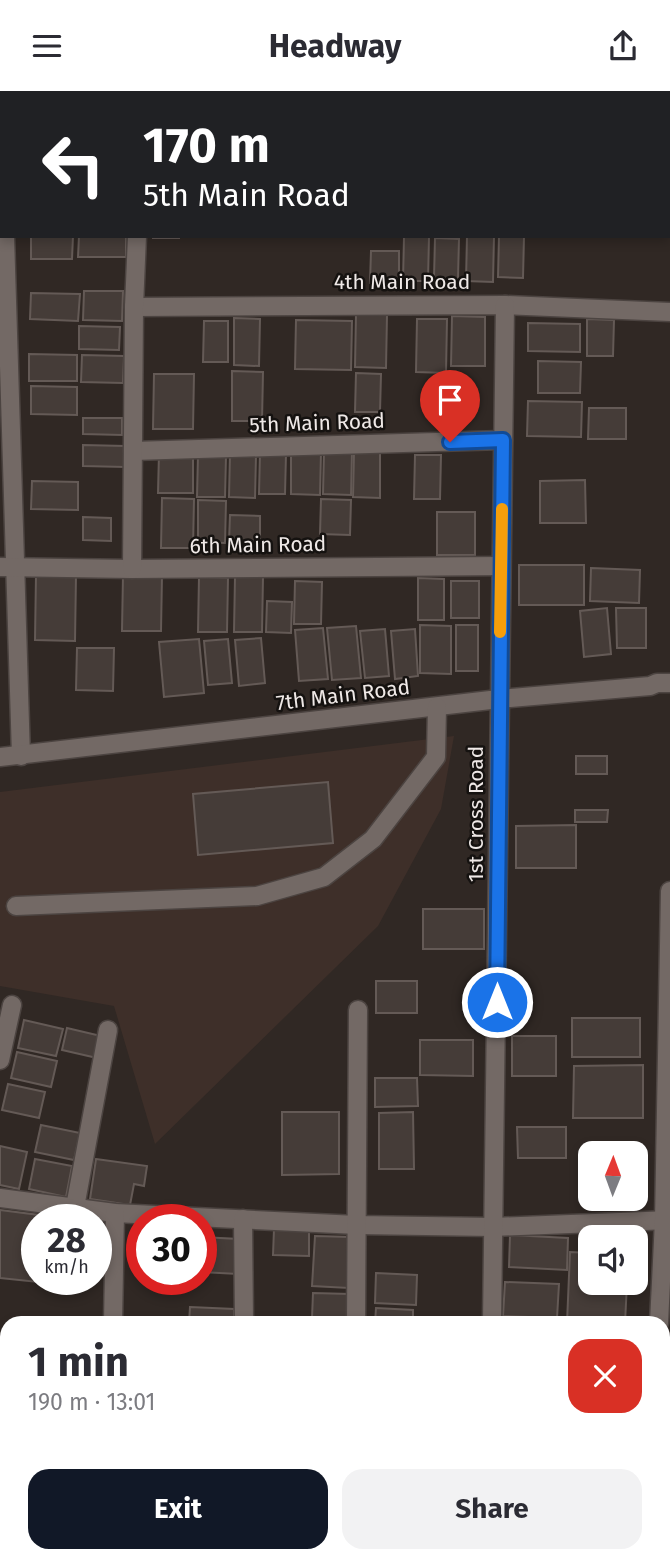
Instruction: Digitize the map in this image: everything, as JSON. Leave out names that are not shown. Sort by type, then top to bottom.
[{"type":"street","points":[[5,238],[8,567],[21,756]]},
{"type":"street","points":[[132,569],[137,238]]},
{"type":"street","name":"4th Main Road","points":[[134,307],[505,305],[670,312]]},
{"type":"street","name":"1st Cross Road","points":[[492,1316],[505,305]]},
{"type":"street","name":"5th Main Road","points":[[133,451],[503,440]]},
{"type":"street","name":"6th Main Road","points":[[8,567],[132,569],[501,566]]},
{"type":"street","name":"7th Main Road","points":[[0,757],[499,699],[670,683]]},
{"type":"street","points":[[16,906],[257,897],[324,877],[373,839],[436,757],[437,707]]},
{"type":"street","points":[[660,1316],[667,1220],[670,891]]},
{"type":"street","points":[[0,1060],[12,1005]]},
{"type":"street","points":[[356,1316],[358,1010]]},
{"type":"street","points":[[76,1204],[108,1030]]},
{"type":"street","points":[[0,1198],[50,1204]]},
{"type":"street","points":[[112,1213],[357,1226],[493,1227],[667,1220]]},
{"type":"street","points":[[113,1316],[115,1213]]},
{"type":"street","points":[[243,1219],[244,1316]]},
{"type":"shaded area","points":[[454,736],[441,809],[378,926],[155,1144],[114,1006],[0,986],[0,792]]},
{"type":"building","points":[[31,238],[73,238],[72,259],[31,259]]},
{"type":"building","points":[[79,238],[126,238],[126,257],[78,257]]},
{"type":"building","points":[[404,238],[429,238],[428,281],[403,281]]},
{"type":"building","points":[[435,238],[459,239],[458,278],[434,278]]},
{"type":"building","points":[[467,238],[494,238],[493,282],[466,281]]},
{"type":"building","points":[[499,238],[524,238],[523,278],[498,277]]},
{"type":"building","points":[[371,251],[399,251],[399,284],[370,283]]},
{"type":"building","points":[[84,291],[123,291],[122,321],[83,320]]},
{"type":"building","points":[[31,293],[80,294],[78,321],[30,319]]},
{"type":"building","points":[[356,314],[387,315],[386,368],[355,367]]},
{"type":"building","points":[[452,316],[485,317],[485,366],[451,366]]},
{"type":"building","points":[[234,318],[260,319],[259,366],[234,365]]},
{"type":"building","points":[[417,319],[447,319],[446,373],[416,372]]},
{"type":"building","points":[[587,319],[614,320],[613,356],[587,356]]},
{"type":"building","points":[[296,320],[352,321],[351,370],[295,369]]},
{"type":"building","points":[[204,321],[228,321],[228,362],[203,362]]},
{"type":"building","points":[[528,323],[580,324],[580,352],[528,351]]},
{"type":"building","points":[[79,326],[120,327],[119,350],[79,349]]},
{"type":"building","points":[[29,354],[77,355],[77,381],[29,381]]},
{"type":"building","points":[[82,355],[124,356],[123,383],[81,382]]},
{"type":"building","points":[[538,361],[581,362],[580,393],[538,393]]},
{"type":"building","points":[[232,371],[263,372],[262,421],[232,421]]},
{"type":"building","points":[[356,373],[381,374],[380,412],[355,412]]},
{"type":"building","points":[[154,374],[194,374],[193,429],[153,429]]},
{"type":"building","points":[[31,386],[77,387],[77,415],[31,414]]},
{"type":"building","points":[[528,401],[582,402],[581,437],[527,436]]},
{"type":"building","points":[[589,408],[626,408],[626,439],[588,439]]},
{"type":"building","points":[[83,418],[122,418],[122,435],[83,434]]},
{"type":"building","points":[[83,445],[125,446],[125,467],[83,466]]},
{"type":"building","points":[[291,451],[321,452],[320,495],[291,494]]},
{"type":"building","points":[[324,451],[352,452],[351,495],[323,494]]},
{"type":"building","points":[[159,453],[193,454],[193,493],[158,493]]},
{"type":"building","points":[[260,453],[286,454],[285,494],[259,494]]},
{"type":"building","points":[[354,453],[380,453],[380,498],[353,497]]},
{"type":"building","points":[[230,454],[256,455],[255,498],[229,497]]},
{"type":"building","points":[[198,455],[226,456],[225,497],[197,497]]},
{"type":"building","points":[[415,455],[441,455],[440,499],[414,499]]},
{"type":"building","points":[[585,480],[586,523],[540,523],[540,481]]},
{"type":"building","points":[[32,481],[78,482],[78,510],[31,509]]},
{"type":"building","points":[[162,498],[194,499],[193,548],[161,548]]},
{"type":"building","points":[[321,499],[351,500],[350,535],[320,534]]},
{"type":"building","points":[[198,500],[226,501],[225,543],[198,542]]},
{"type":"building","points":[[437,512],[475,512],[475,555],[437,555]]},
{"type":"building","points":[[230,515],[260,516],[260,543],[229,542]]},
{"type":"building","points":[[83,517],[111,518],[111,541],[83,540]]},
{"type":"building","points":[[519,565],[584,565],[584,605],[519,605]]},
{"type":"building","points":[[591,568],[640,570],[639,603],[590,601]]},
{"type":"building","points":[[36,575],[76,575],[75,641],[35,640]]},
{"type":"building","points":[[123,575],[162,575],[161,631],[122,631]]},
{"type":"building","points":[[199,577],[228,578],[227,632],[198,632]]},
{"type":"building","points":[[235,577],[263,577],[262,632],[234,632]]},
{"type":"building","points":[[418,578],[444,579],[444,620],[418,620]]},
{"type":"building","points":[[295,581],[322,582],[321,624],[294,624]]},
{"type":"building","points":[[451,581],[479,581],[479,618],[451,618]]},
{"type":"building","points":[[267,601],[292,602],[291,633],[266,632]]},
{"type":"building","points":[[607,608],[611,654],[584,657],[580,611]]},
{"type":"building","points":[[616,608],[646,608],[646,648],[617,648]]},
{"type":"building","points":[[420,625],[451,626],[451,674],[420,673]]},
{"type":"building","points":[[456,625],[478,625],[478,671],[456,671]]},
{"type":"building","points":[[356,626],[361,678],[332,680],[327,628]]},
{"type":"building","points":[[323,628],[328,679],[299,681],[295,630]]},
{"type":"building","points":[[385,629],[389,676],[365,678],[360,631]]},
{"type":"building","points":[[415,629],[418,676],[395,679],[391,631]]},
{"type":"building","points":[[261,638],[265,683],[239,686],[235,640]]},
{"type":"building","points":[[199,639],[204,693],[164,697],[159,642]]},
{"type":"building","points":[[228,639],[232,683],[208,685],[204,641]]},
{"type":"building","points":[[77,648],[114,648],[113,691],[76,690]]},
{"type":"building","points":[[576,756],[607,756],[607,774],[576,774]]},
{"type":"building","points":[[328,782],[333,843],[198,855],[193,794]]},
{"type":"building","points":[[575,810],[608,810],[607,822],[575,822]]},
{"type":"building","points":[[576,825],[576,868],[516,868],[516,826]]},
{"type":"building","points":[[423,909],[484,909],[484,949],[423,949]]},
{"type":"building","points":[[376,981],[417,981],[417,1013],[376,1013]]},
{"type":"building","points":[[572,1018],[640,1018],[640,1057],[572,1057]]},
{"type":"building","points":[[24,1020],[63,1029],[56,1056],[18,1048]]},
{"type":"building","points":[[67,1028],[101,1036],[97,1058],[62,1050]]},
{"type":"building","points":[[512,1036],[556,1036],[556,1076],[512,1076]]},
{"type":"building","points":[[420,1040],[473,1040],[473,1076],[420,1075]]},
{"type":"building","points":[[17,1052],[57,1061],[51,1087],[11,1078]]},
{"type":"building","points":[[643,1065],[643,1118],[573,1118],[574,1066]]},
{"type":"building","points":[[375,1078],[417,1078],[418,1106],[375,1107]]},
{"type":"building","points":[[8,1084],[45,1092],[39,1118],[2,1110]]},
{"type":"building","points":[[282,1112],[339,1112],[339,1174],[282,1175]]},
{"type":"building","points":[[413,1112],[414,1169],[379,1169],[379,1113]]},
{"type":"building","points":[[41,1125],[80,1133],[74,1160],[35,1152]]},
{"type":"building","points":[[517,1127],[566,1127],[566,1158],[518,1158]]},
{"type":"building","points":[[0,1146],[27,1152],[19,1189],[0,1185]]},
{"type":"building","points":[[35,1159],[72,1166],[66,1197],[29,1189]]},
{"type":"building","points":[[96,1159],[147,1166],[144,1186],[134,1184],[130,1204],[90,1199]]},
{"type":"building","points":[[0,1210],[21,1213],[21,1280],[0,1278]]},
{"type":"building","points":[[274,1229],[309,1231],[309,1256],[273,1255]]},
{"type":"building","points":[[510,1235],[568,1238],[567,1270],[509,1267]]},
{"type":"building","points":[[315,1236],[351,1237],[349,1288],[312,1286]]},
{"type":"building","points":[[217,1238],[239,1239],[238,1274],[217,1273]]},
{"type":"building","points":[[570,1252],[578,1252],[578,1295],[626,1295],[625,1316],[567,1316]]},
{"type":"building","points":[[376,1273],[417,1275],[416,1305],[375,1303]]},
{"type":"building","points":[[505,1282],[559,1284],[557,1316],[503,1316]]},
{"type":"building","points":[[313,1293],[350,1294],[349,1316],[312,1316]]},
{"type":"building","points":[[190,1307],[234,1309],[234,1316],[189,1316]]},
{"type":"building","points":[[376,1308],[413,1310],[413,1316],[375,1316]]},
{"type":"slow traffic","points":[[500,632],[502,509]]},
{"type":"route","points":[[450,442],[503,440],[497,1002]]}]
